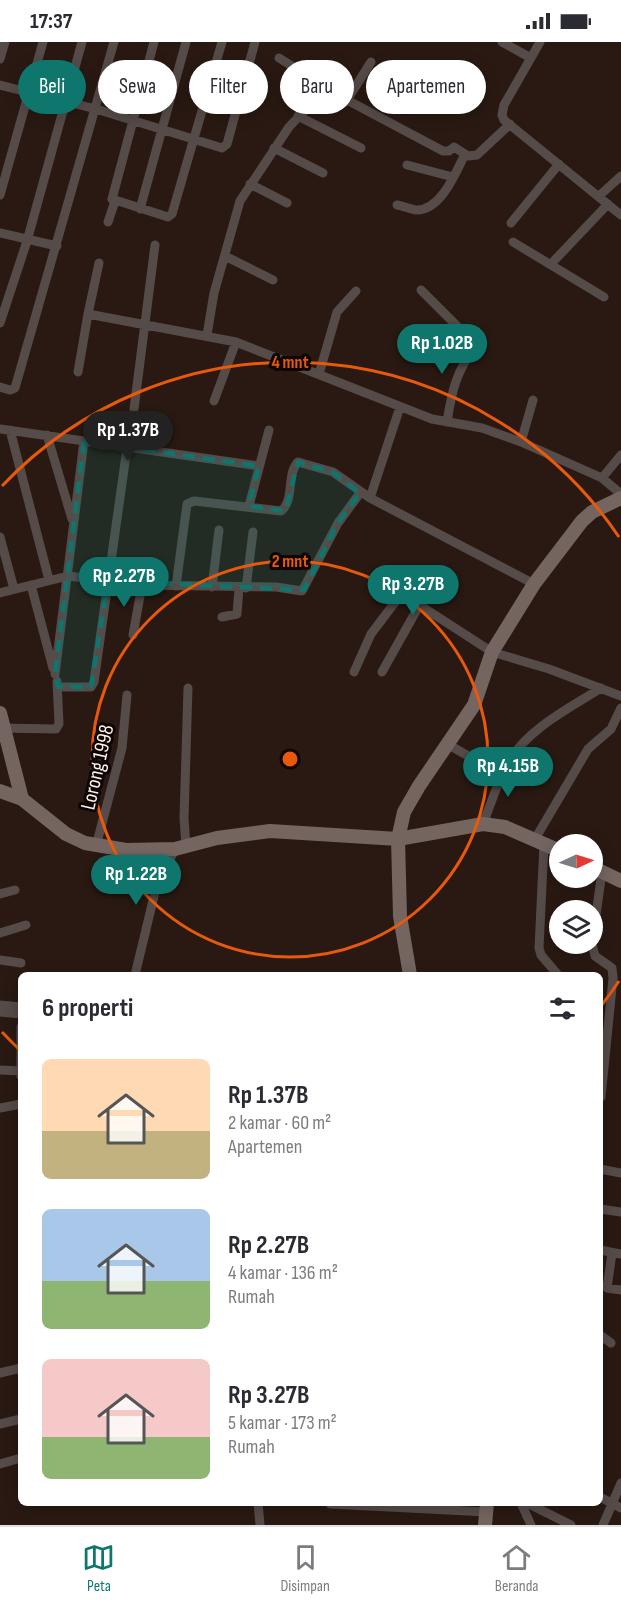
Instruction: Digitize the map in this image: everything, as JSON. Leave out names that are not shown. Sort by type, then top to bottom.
[{"type":"street","points":[[0,59],[5,42]]},
{"type":"street","points":[[38,60],[43,42]]},
{"type":"street","points":[[78,60],[82,42]]},
{"type":"street","points":[[0,387],[10,390],[15,388],[114,42]]},
{"type":"street","points":[[154,42],[112,196],[115,201],[171,216],[222,42]]},
{"type":"street","points":[[140,208],[186,42]]},
{"type":"street","points":[[86,107],[225,147],[255,42]]},
{"type":"street","points":[[502,42],[531,58]]},
{"type":"street","points":[[540,42],[502,110],[504,120],[621,215]]},
{"type":"street","points":[[354,89],[366,70]]},
{"type":"street","points":[[0,85],[18,90]]},
{"type":"street","points":[[354,104],[443,151],[454,147],[472,156],[481,153],[510,124]]},
{"type":"street","points":[[0,195],[23,114]]},
{"type":"street","points":[[0,323],[27,241],[64,114]]},
{"type":"street","points":[[207,335],[240,201],[298,116],[361,148]]},
{"type":"street","points":[[274,148],[322,172]]},
{"type":"street","points":[[397,205],[416,210],[438,199],[465,154]]},
{"type":"street","points":[[511,223],[559,164]]},
{"type":"street","points":[[407,165],[453,177]]},
{"type":"street","points":[[599,196],[621,176]]},
{"type":"street","points":[[250,184],[287,202]]},
{"type":"street","points":[[108,222],[115,201]]},
{"type":"street","points":[[551,264],[608,204]]},
{"type":"street","points":[[0,233],[57,246]]},
{"type":"street","points":[[513,242],[604,297]]},
{"type":"street","points":[[134,409],[155,245]]},
{"type":"street","points":[[225,256],[273,279]]},
{"type":"street","points":[[78,372],[99,263]]},
{"type":"street","points":[[421,290],[476,345],[456,376],[447,422]]},
{"type":"street","points":[[319,374],[337,312],[356,291]]},
{"type":"street","points":[[88,314],[236,342],[400,407],[447,422],[482,428],[602,478],[620,500],[592,512],[582,520],[534,584],[492,652],[474,705],[404,812],[398,839],[400,916],[409,972]]},
{"type":"street","points":[[214,401],[236,342]]},
{"type":"street","points":[[520,442],[533,400]]},
{"type":"street","points":[[370,498],[400,407]]},
{"type":"street","points":[[50,580],[5,429],[259,466]]},
{"type":"street","points":[[249,506],[269,430]]},
{"type":"street","points":[[47,435],[74,525]]},
{"type":"street","points":[[55,674],[84,441]]},
{"type":"street","points":[[58,687],[91,687],[127,448]]},
{"type":"street","points":[[602,478],[621,455]]},
{"type":"street","points":[[176,586],[187,504],[194,501],[281,511],[284,509],[293,468],[298,462],[333,472],[360,493],[534,584]]},
{"type":"street","points":[[0,593],[68,576],[142,585],[304,590],[338,523],[360,493]]},
{"type":"street","points":[[212,587],[219,530]]},
{"type":"street","points":[[222,617],[237,614],[253,532]]},
{"type":"street","points":[[0,537],[14,589]]},
{"type":"street","points":[[2,728],[56,729],[59,724],[58,687],[31,585]]},
{"type":"street","points":[[133,635],[142,585]]},
{"type":"street","points":[[354,672],[371,634],[399,597],[406,596],[492,652],[621,696]]},
{"type":"street","points":[[382,672],[420,604]]},
{"type":"street","points":[[136,972],[156,888],[181,848],[188,688]]},
{"type":"street","points":[[483,824],[509,762],[519,747],[536,732],[600,688]]},
{"type":"street","name":"Lorong 1998","points":[[96,846],[122,748],[127,695]]},
{"type":"street","points":[[555,972],[541,955],[539,948],[540,841],[588,749],[610,729],[621,708]]},
{"type":"street","points":[[0,713],[22,799]]},
{"type":"street","points":[[449,745],[477,761]]},
{"type":"street","points":[[0,791],[22,799],[66,834],[96,846],[126,850],[181,848],[217,838],[270,831],[398,839],[483,824],[505,827],[549,846]]},
{"type":"street","points":[[603,872],[621,881]]},
{"type":"street","points":[[0,894],[15,890]]},
{"type":"street","points":[[0,933],[26,925]]},
{"type":"street","points":[[595,954],[612,968],[613,978],[603,1086]]},
{"type":"street","points":[[0,960],[21,963]]},
{"type":"street","points":[[0,1005],[18,1007]]},
{"type":"street","points":[[0,1012],[18,1014]]},
{"type":"street","points":[[0,1070],[18,1074]]},
{"type":"street","points":[[0,1108],[18,1105]]},
{"type":"street","points":[[603,1170],[621,1173]]},
{"type":"street","points":[[603,1209],[621,1212]]},
{"type":"street","points":[[617,1253],[608,1288],[621,1290]]},
{"type":"street","points":[[603,1337],[611,1343]]},
{"type":"street","points":[[0,1373],[18,1369]]},
{"type":"street","points":[[0,1424],[18,1420]]},
{"type":"street","points":[[0,1464],[18,1459]]},
{"type":"street","points":[[603,1525],[617,1506],[621,1483]]},
{"type":"street","points":[[603,1499],[617,1506]]},
{"type":"street","points":[[258,1506],[260,1525]]},
{"type":"street","points":[[365,1506],[486,1513]]},
{"type":"street","points":[[522,1506],[531,1525]]},
{"type":"street","points":[[533,1506],[572,1525]]},
{"type":"highlighted area","points":[[84,441],[259,466],[249,506],[285,511],[298,462],[333,472],[360,493],[338,523],[304,590],[108,581],[91,687],[58,687],[55,674]]}]
